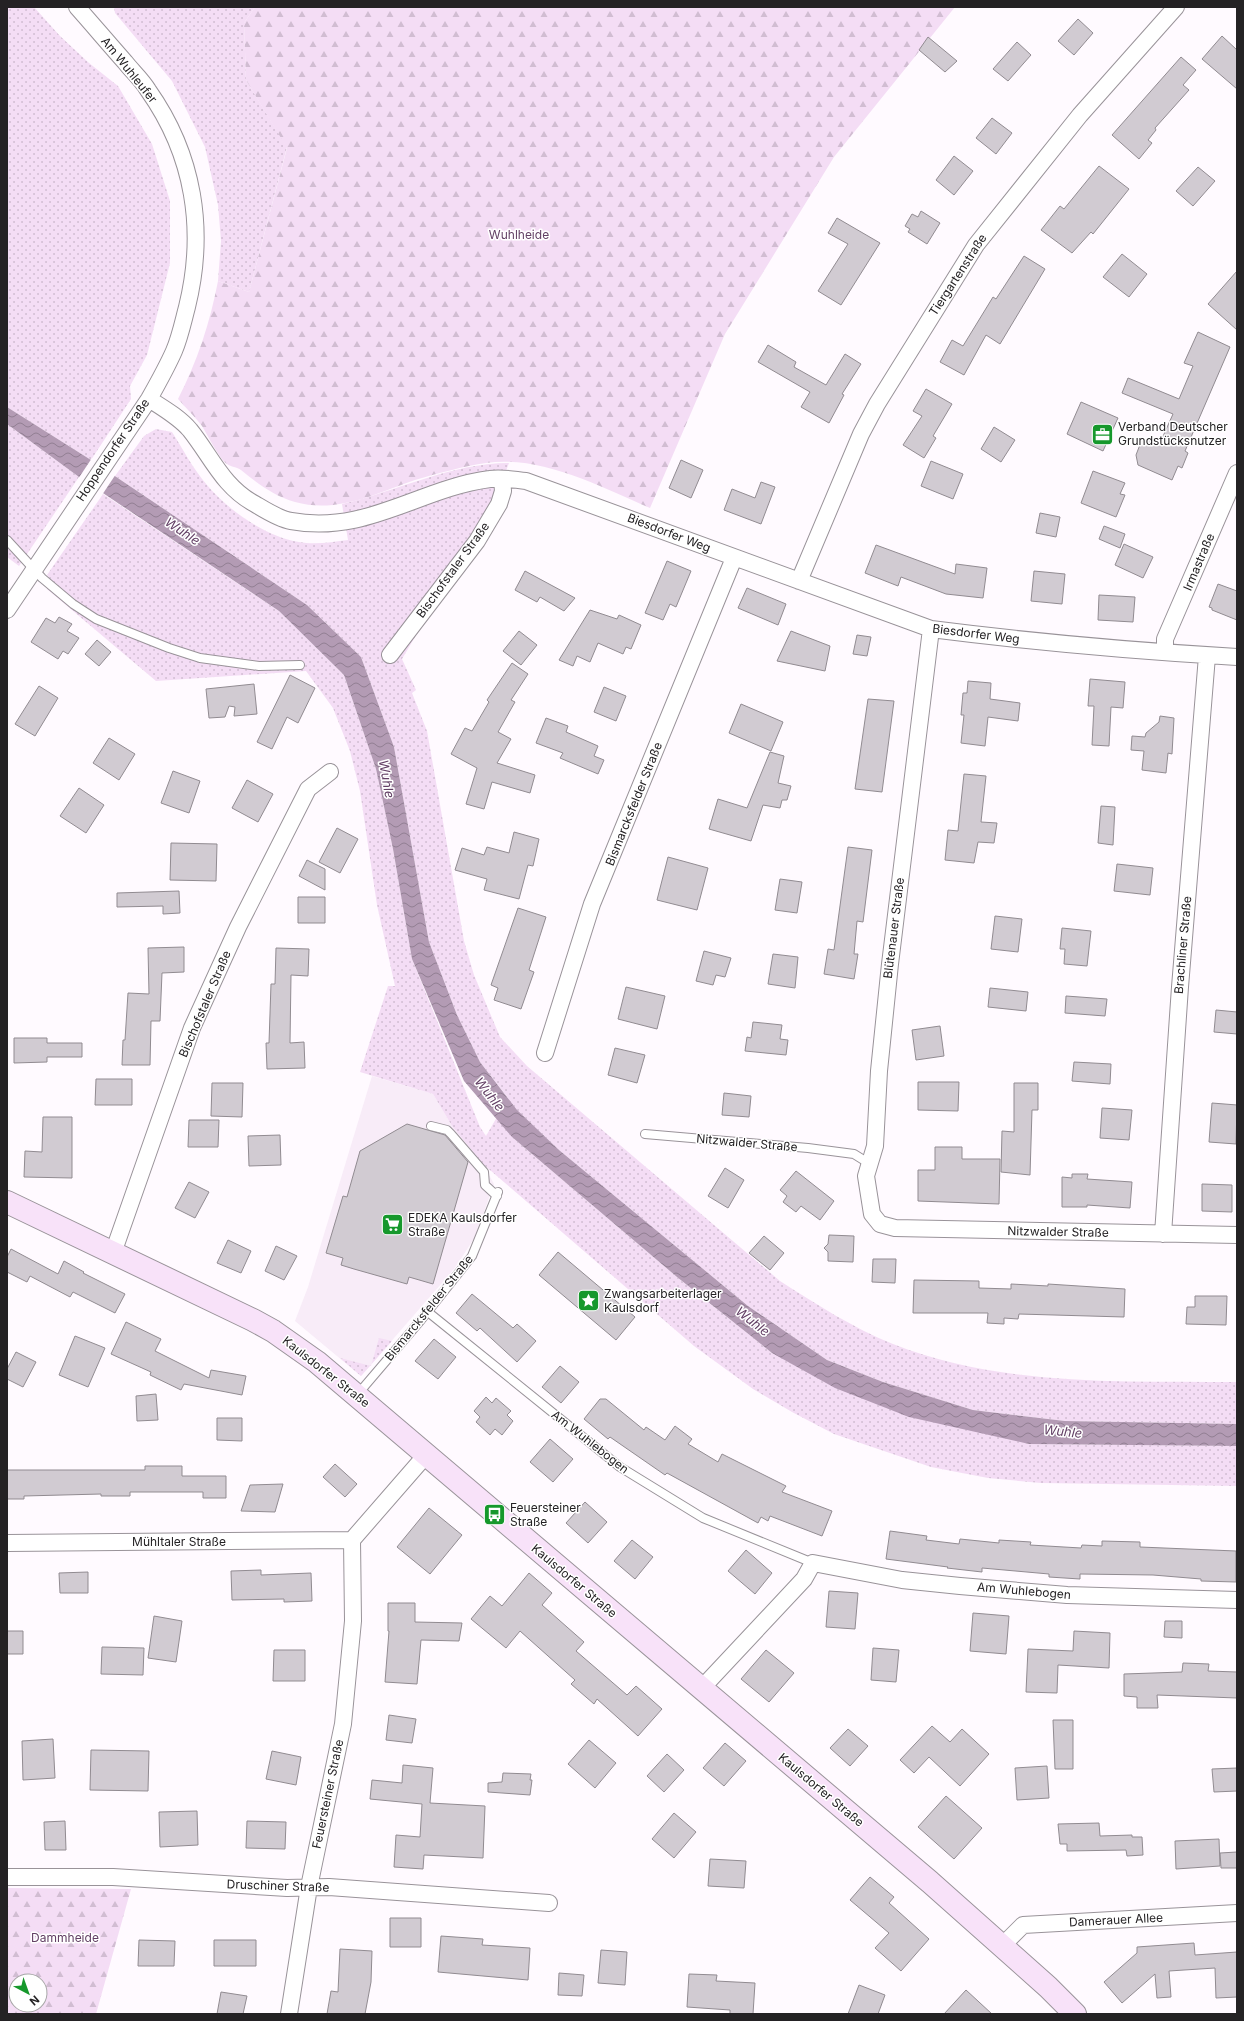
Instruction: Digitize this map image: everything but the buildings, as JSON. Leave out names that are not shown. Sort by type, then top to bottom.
[{"type":"main road","name":"Kaulsdorfer Straße","points":[[7,1202],[273,1331],[317,1362],[1002,1945],[1048,1987],[1074,2014]]},
{"type":"street","name":"Am Wuhleufer","points":[[77,7],[148,89],[166,118],[180,148],[188,175],[197,234],[194,278]]},
{"type":"street","name":"Tiergartenstraße","points":[[799,581],[861,434],[877,404],[976,245],[1080,115],[1176,7]]},
{"type":"street","name":"Hoppendorfer Straße","points":[[7,610],[75,506],[149,399],[174,350],[181,330],[194,278]]},
{"type":"street","name":"Biesdorfer Weg","points":[[149,399],[181,421],[190,430],[222,478],[253,504],[290,521],[325,523],[358,520],[468,484],[491,479],[526,481],[932,629],[989,637],[1207,656],[1237,657]]},
{"type":"street","name":"Irmastraße","points":[[1165,652],[1165,639],[1237,473]]},
{"type":"street","name":"Bischofstaler Straße","points":[[390,655],[477,541],[499,504],[503,491],[502,479]]},
{"type":"street","name":"Bismarcksfelder Straße","points":[[545,1053],[592,904],[734,558]]},
{"type":"street","name":"Blütenauer Straße","points":[[880,1224],[872,1214],[866,1176],[876,1146],[878,1071],[932,629]]},
{"type":"street","name":"Brachliner Straße","points":[[1163,1234],[1180,987],[1207,656]]},
{"type":"street","name":"Bischofstaler Straße","points":[[113,1253],[192,1028],[210,988],[308,789],[330,772]]},
{"type":"street","name":"Nitzwalder Straße","points":[[880,1224],[895,1228],[1237,1236]]},
{"type":"street","points":[[352,1540],[426,1456]]},
{"type":"street","name":"Mühltaler Straße","points":[[7,1543],[352,1540]]},
{"type":"street","name":"Feuersteiner Straße","points":[[289,2014],[309,1887],[343,1724],[353,1621],[352,1540]]},
{"type":"street","name":"Am Wuhlebogen","points":[[813,1563],[902,1580],[1067,1595],[1237,1600]]},
{"type":"street","points":[[701,1689],[804,1579],[813,1563]]},
{"type":"street","name":"Druschiner Straße","points":[[7,1877],[114,1876],[235,1885],[329,1887],[549,1903]]},
{"type":"street","name":"Damerauer Allee","points":[[1002,1945],[1023,1925],[1237,1913]]},
{"type":"lane","points":[[7,540],[42,578],[73,604],[96,619],[169,648],[200,658],[259,666],[300,665]]},
{"type":"lane","name":"Bismarcksfelder Straße","points":[[357,1395],[428,1312],[472,1256],[498,1194],[484,1185],[484,1172],[452,1134],[446,1130],[431,1126]]},
{"type":"lane","name":"Nitzwalder Straße","points":[[645,1134],[808,1148],[854,1154],[870,1164]]},
{"type":"lane","name":"Am Wuhlebogen","points":[[428,1312],[620,1466],[703,1518],[813,1563]]},
{"type":"shaded area","points":[[372,1076],[433,1094],[452,1126],[483,1164],[494,1184],[475,1237],[454,1269],[361,1376],[295,1321],[308,1287]]},
{"type":"green space","points":[[7,7],[34,7],[60,36],[89,63],[118,86],[152,144],[170,201],[170,263],[147,355],[130,386],[131,399],[91,460],[7,407]]},
{"type":"green space","points":[[114,7],[255,7],[244,23],[246,80],[287,147],[249,292],[218,281],[221,241],[218,205],[205,147],[172,81],[115,13]]},
{"type":"green space","name":"Wuhlheide","points":[[255,7],[955,7],[834,157],[725,334],[650,508],[591,482],[550,468],[507,462],[486,463],[450,470],[415,480],[371,496],[341,504],[311,505],[295,502],[273,493],[239,469],[224,462],[202,426],[178,399],[202,342],[218,281],[249,292],[287,148],[246,80],[244,23]]},
{"type":"green space","points":[[7,424],[79,477],[19,566],[7,557]]},
{"type":"green space","points":[[156,429],[172,432],[202,479],[216,495],[237,513],[248,521],[273,534],[286,539],[305,543],[324,543],[348,540],[342,504],[363,499],[445,473],[487,464],[509,463],[493,505],[402,659],[416,690],[412,693],[427,731],[464,941],[474,975],[500,1037],[527,1066],[780,1281],[821,1307],[864,1331],[893,1344],[934,1358],[977,1368],[1019,1375],[1106,1381],[1237,1382],[1237,1424],[1065,1421],[973,1410],[883,1382],[827,1360],[748,1306],[559,1150],[517,1111],[512,1137],[677,1277],[772,1353],[1029,1444],[1237,1446],[1237,1486],[1041,1483],[988,1478],[931,1467],[834,1434],[753,1389],[694,1346],[483,1164],[452,1126],[433,1094],[360,1072],[388,986],[395,986],[377,905],[360,791],[350,751],[333,708],[306,671],[156,681],[47,589],[51,580],[47,575],[103,494],[279,611],[344,675],[376,769],[393,849],[412,959],[480,1127],[486,1136],[508,1098],[480,1062],[457,1015],[429,942],[394,747],[361,657],[307,605],[115,476],[144,436]]},
{"type":"green space","points":[[379,1338],[392,1341],[372,1364]]},
{"type":"green space","points":[[340,1358],[370,1366],[361,1376]]},
{"type":"green space","name":"Dammheide","points":[[7,1888],[131,1889],[96,2014],[7,2014]]},
{"type":"water","name":"Wuhle","points":[[7,407],[91,460],[307,605],[361,657],[394,747],[429,942],[457,1015],[480,1062],[517,1110],[559,1150],[748,1306],[827,1360],[883,1382],[973,1410],[1065,1421],[1237,1424],[1237,1446],[1029,1444],[909,1417],[835,1388],[772,1353],[677,1277],[512,1137],[464,1081],[412,959],[393,849],[376,769],[344,675],[279,611],[79,477],[7,424]]},
{"type":"pier","points":[[92,458],[116,474],[102,495],[78,479]]},
{"type":"place","name":"Verband Deutscher Grundstücksnutzer","points":[[1103,434]]},
{"type":"place","name":"EDEKA Kaulsdorfer Straße","points":[[392,1225]]},
{"type":"place","name":"Zwangsarbeiterlager Kaulsdorf","points":[[588,1301]]},
{"type":"place","name":"Feuersteiner Straße","points":[[495,1515]]}]
